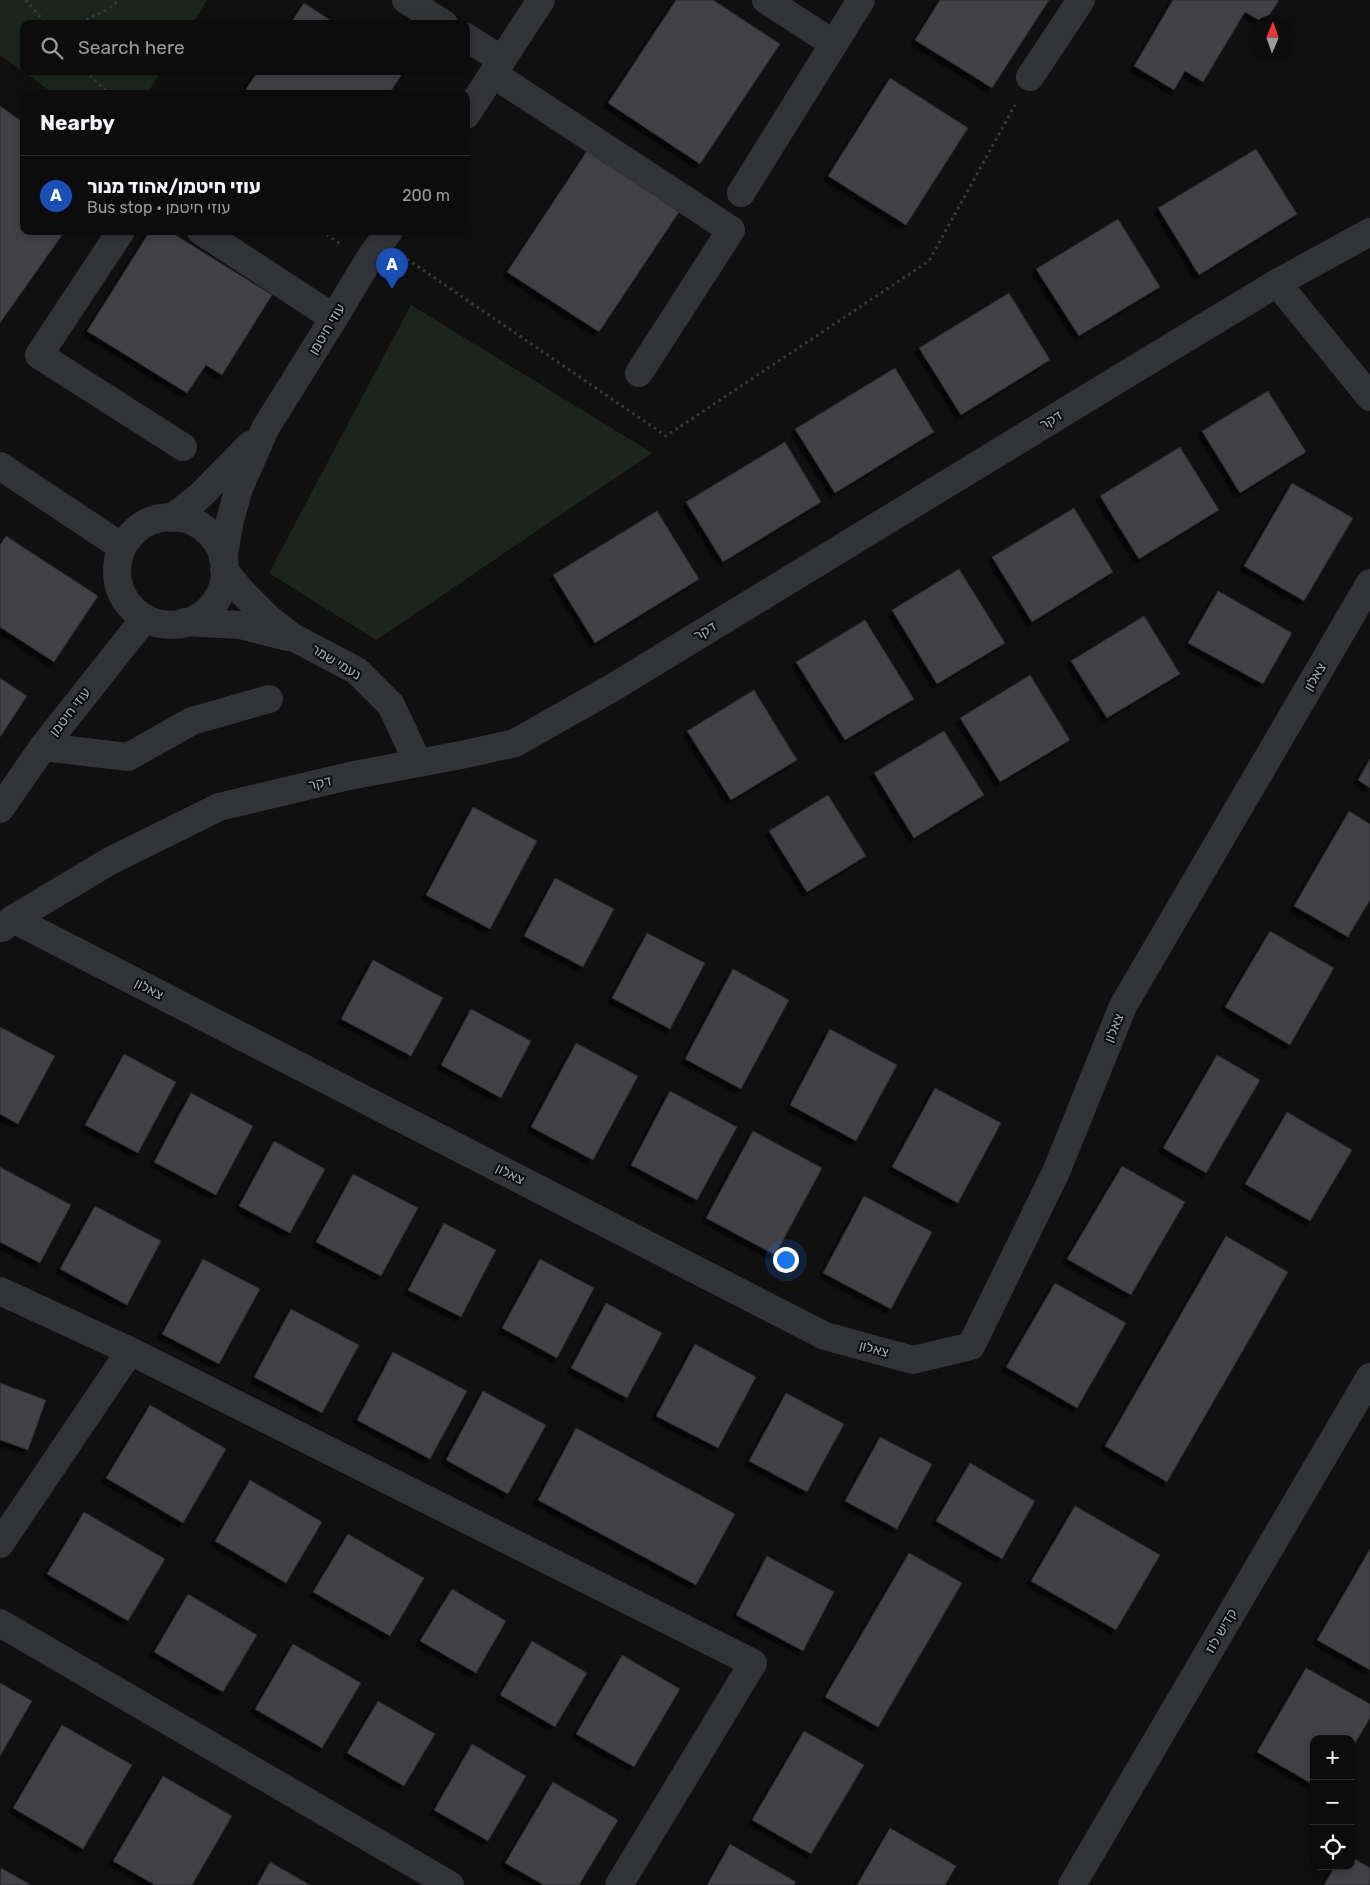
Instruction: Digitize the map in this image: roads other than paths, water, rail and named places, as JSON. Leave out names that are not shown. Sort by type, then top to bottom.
[{"type":"street","points":[[406,0],[438,20]]},
{"type":"street","points":[[470,110],[541,0]]},
{"type":"street","points":[[766,0],[834,44]]},
{"type":"street","points":[[741,193],[861,0]]},
{"type":"street","points":[[1030,77],[1081,0]]},
{"type":"street","points":[[470,41],[497,67],[731,230],[639,373]]},
{"type":"street","name":"דקר","points":[[7,924],[110,860],[219,807],[349,776],[515,743],[612,688],[1125,374],[1370,232]]},
{"type":"street","points":[[118,235],[39,355],[183,447]]},
{"type":"street","points":[[207,235],[334,318]]},
{"type":"street","name":"עוזי חיטמן","points":[[224,564],[230,520],[239,488],[266,427],[385,236]]},
{"type":"street","points":[[1278,284],[1370,397]]},
{"type":"street","name":"עוזי חיטמן","points":[[172,518],[200,496],[236,461],[266,427]]},
{"type":"street","points":[[0,466],[122,547]]},
{"type":"street","points":[[172,518],[184,519],[200,526],[212,537],[221,550],[224,564],[224,581],[219,596],[209,608],[195,619],[179,624],[161,624],[145,618],[132,609],[122,595],[117,580],[117,563],[122,547],[133,533],[148,522],[172,518]]},
{"type":"street","name":"נעמי שמר","points":[[224,564],[242,592],[268,618],[298,640],[357,671],[391,705],[418,763]]},
{"type":"street","name":"צאלון","points":[[7,924],[825,1336],[913,1360],[971,1346],[1056,1172],[1123,1006],[1370,583]]},
{"type":"street","name":"עוזי חיטמן","points":[[0,809],[43,747],[145,618]]},
{"type":"street","name":"נעמי שמר","points":[[185,622],[240,625],[298,640]]},
{"type":"street","points":[[43,747],[128,757],[192,721],[269,699]]},
{"type":"street","points":[[0,1291],[130,1351],[753,1663],[619,1885]]},
{"type":"street","points":[[0,1544],[130,1351]]},
{"type":"street","name":"קדיש לוז","points":[[1072,1885],[1370,1377]]},
{"type":"street","points":[[0,1623],[450,1885]]},
{"type":"place","name":"עוזי חיטמן/אהוד מנור","points":[[392,289]]}]
